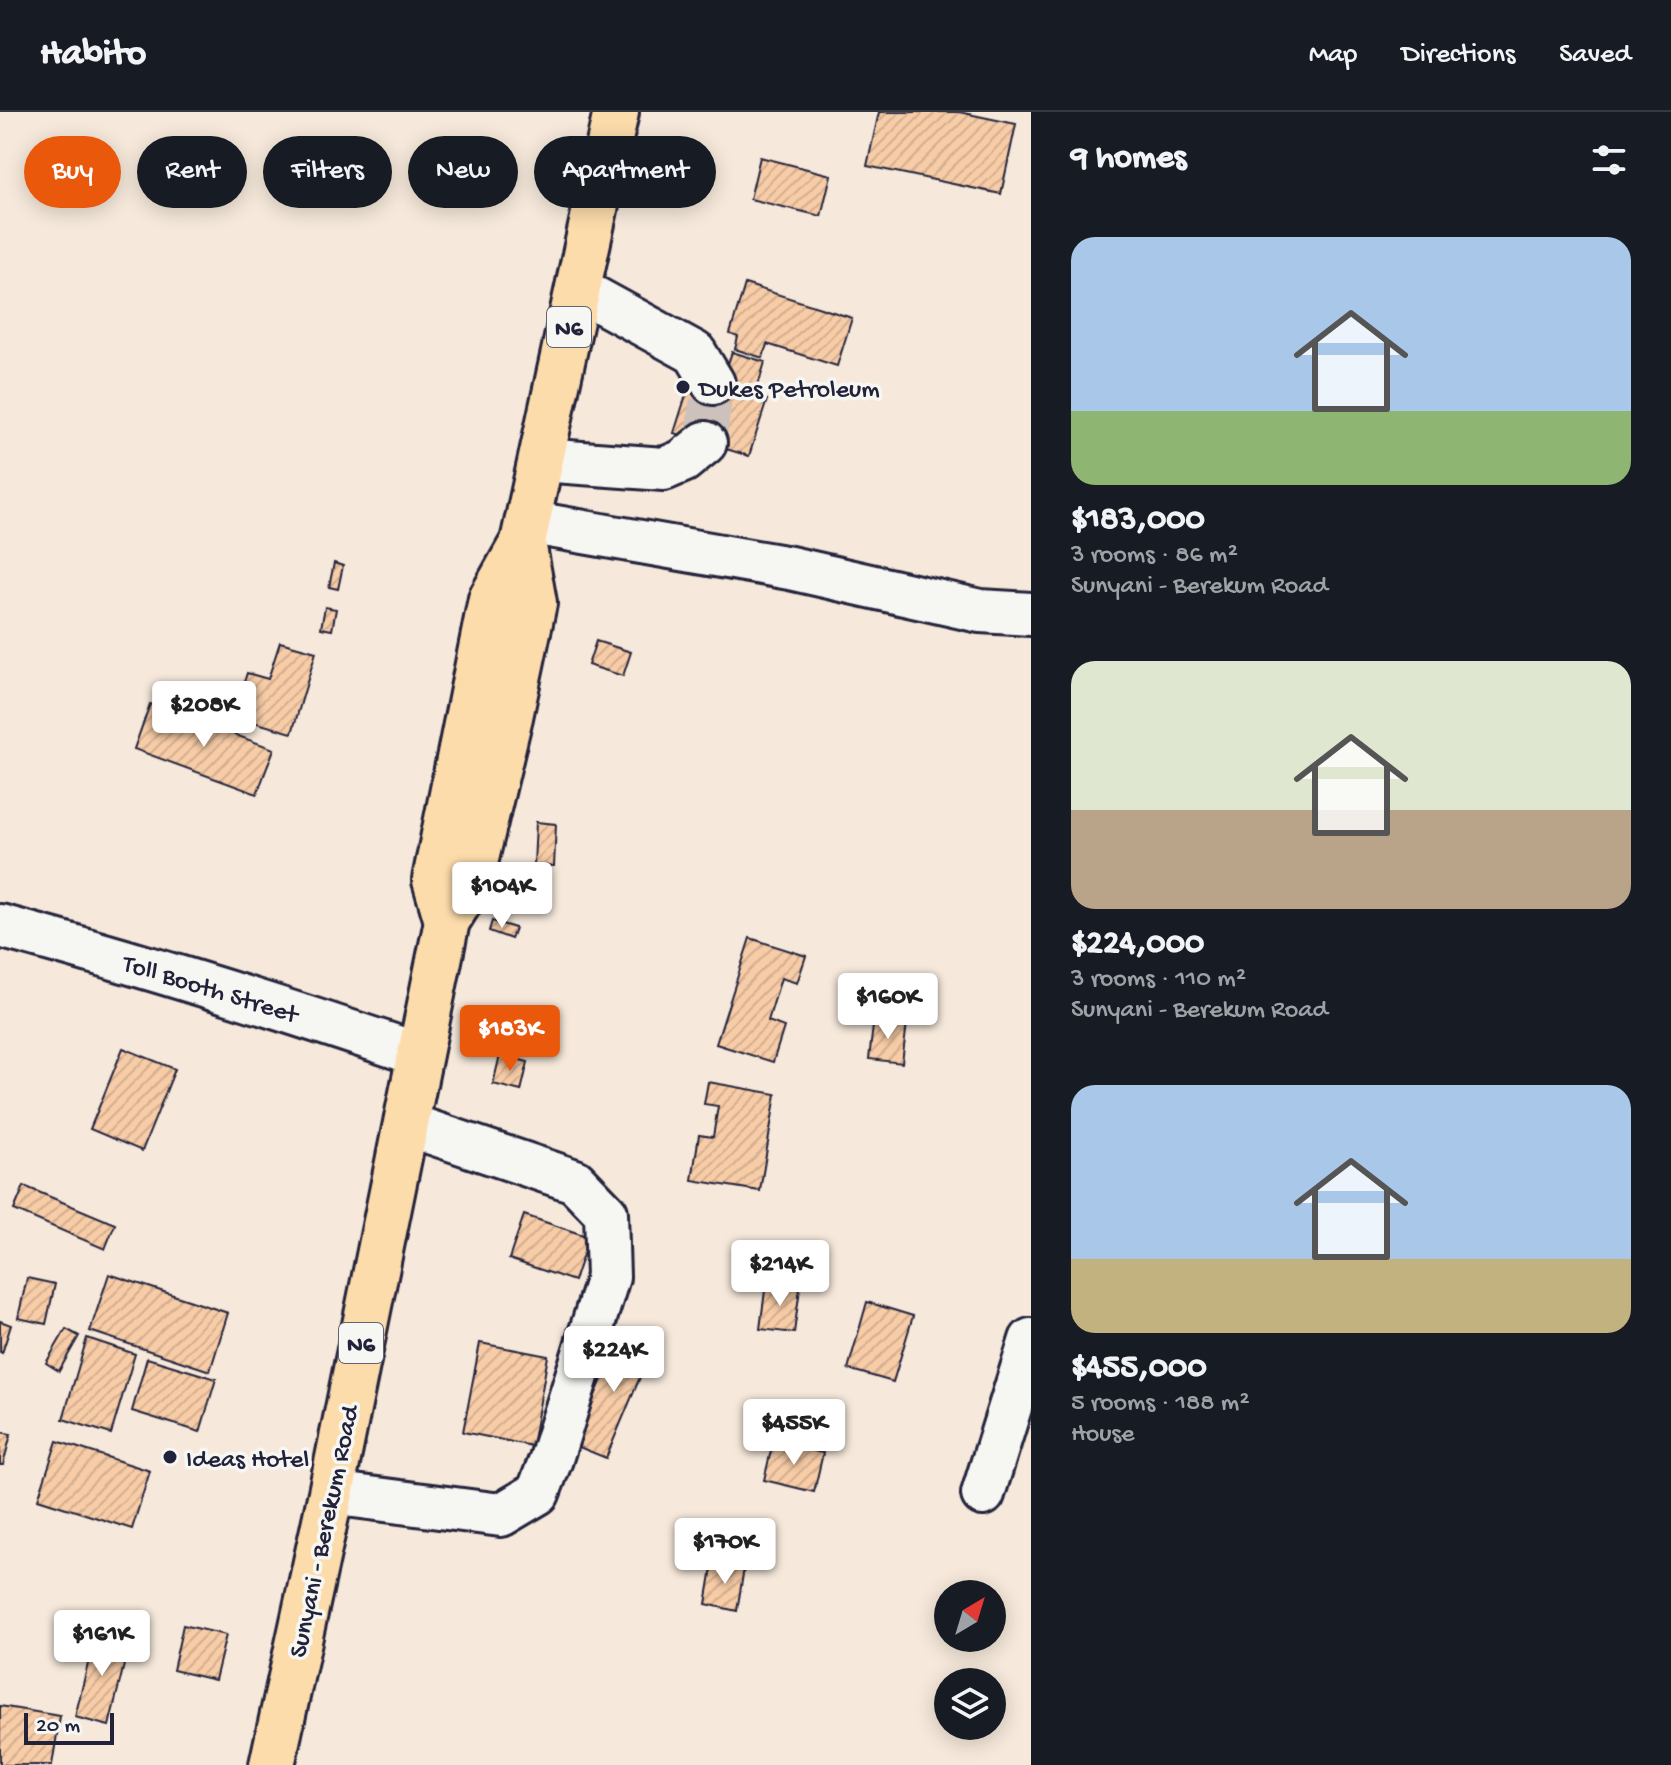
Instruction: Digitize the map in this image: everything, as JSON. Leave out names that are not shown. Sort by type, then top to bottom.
[{"type":"main road","name":"Sunyani - Berekum Road","points":[[272,1765],[331,1493],[447,921],[470,884],[534,603],[525,532],[616,112]]},
{"type":"street","points":[[578,289],[695,353],[713,383]]},
{"type":"street","points":[[541,460],[664,469],[683,461],[705,443]]},
{"type":"street","points":[[525,532],[790,568],[980,611],[1031,614]]},
{"type":"street","name":"Toll Booth Street","points":[[0,926],[278,1007],[420,1055]]},
{"type":"street","points":[[331,1493],[501,1515],[538,1493],[608,1277],[606,1213],[575,1181],[406,1124]]},
{"type":"street","points":[[983,1494],[1031,1340]]},
{"type":"building","points":[[879,112],[959,112],[1016,124],[1001,194],[867,166]]},
{"type":"building","points":[[760,157],[831,175],[821,216],[750,199]]},
{"type":"building","points":[[745,284],[852,318],[837,366],[767,344],[763,358],[735,349],[738,337],[730,334]]},
{"type":"building","points":[[732,352],[765,362],[755,396],[767,400],[749,456],[674,433],[692,376],[721,385]]},
{"type":"building","points":[[334,563],[343,566],[338,589],[329,587]]},
{"type":"building","points":[[325,607],[336,609],[332,630],[321,628]]},
{"type":"building","points":[[596,641],[631,652],[623,676],[588,665]]},
{"type":"building","points":[[280,642],[316,652],[292,733],[233,716],[247,673],[268,679]]},
{"type":"building","points":[[150,704],[274,749],[257,794],[134,749]]},
{"type":"building","points":[[536,822],[556,824],[554,866],[534,865]]},
{"type":"building","points":[[492,921],[515,928],[511,939],[489,931]]},
{"type":"building","points":[[750,938],[806,956],[797,983],[781,978],[768,1021],[784,1027],[773,1062],[716,1044]]},
{"type":"building","points":[[874,1018],[907,1023],[902,1063],[869,1059]]},
{"type":"building","points":[[123,1048],[175,1069],[142,1151],[90,1129]]},
{"type":"building","points":[[500,1055],[528,1062],[521,1091],[493,1084]]},
{"type":"building","points":[[708,1082],[776,1094],[760,1191],[692,1180],[699,1135],[713,1137],[718,1106],[704,1104]]},
{"type":"building","points":[[24,1186],[115,1224],[105,1249],[14,1210]]},
{"type":"building","points":[[524,1215],[589,1237],[574,1281],[509,1259]]},
{"type":"building","points":[[109,1274],[228,1313],[210,1371],[90,1331]]},
{"type":"building","points":[[27,1278],[55,1284],[46,1324],[18,1318]]},
{"type":"building","points":[[766,1283],[800,1288],[794,1333],[760,1329]]},
{"type":"building","points":[[867,1302],[913,1316],[893,1382],[848,1369]]},
{"type":"building","points":[[0,1321],[11,1325],[2,1353],[0,1352]]},
{"type":"building","points":[[66,1329],[79,1336],[59,1371],[46,1363]]},
{"type":"building","points":[[623,1330],[654,1344],[606,1458],[574,1445]]},
{"type":"building","points":[[87,1338],[135,1354],[111,1434],[63,1419]]},
{"type":"building","points":[[480,1343],[548,1356],[532,1446],[463,1432]]},
{"type":"building","points":[[147,1358],[216,1379],[200,1432],[132,1411]]},
{"type":"building","points":[[0,1432],[11,1434],[3,1465],[0,1465]]},
{"type":"building","points":[[57,1441],[150,1471],[132,1529],[38,1499]]},
{"type":"building","points":[[773,1442],[823,1453],[814,1492],[764,1480]]},
{"type":"building","points":[[713,1562],[744,1568],[737,1611],[706,1604]]},
{"type":"building","points":[[183,1625],[226,1635],[215,1680],[173,1670]]},
{"type":"building","points":[[96,1631],[130,1640],[109,1726],[75,1717]]},
{"type":"building","points":[[0,1706],[60,1716],[52,1765],[0,1765]]},
{"type":"tunnel","points":[[705,443],[713,383]]},
{"type":"place","name":"Dukes Petroleum","points":[[683,387]]},
{"type":"place","name":"Ideas Hotel","points":[[170,1457]]}]
